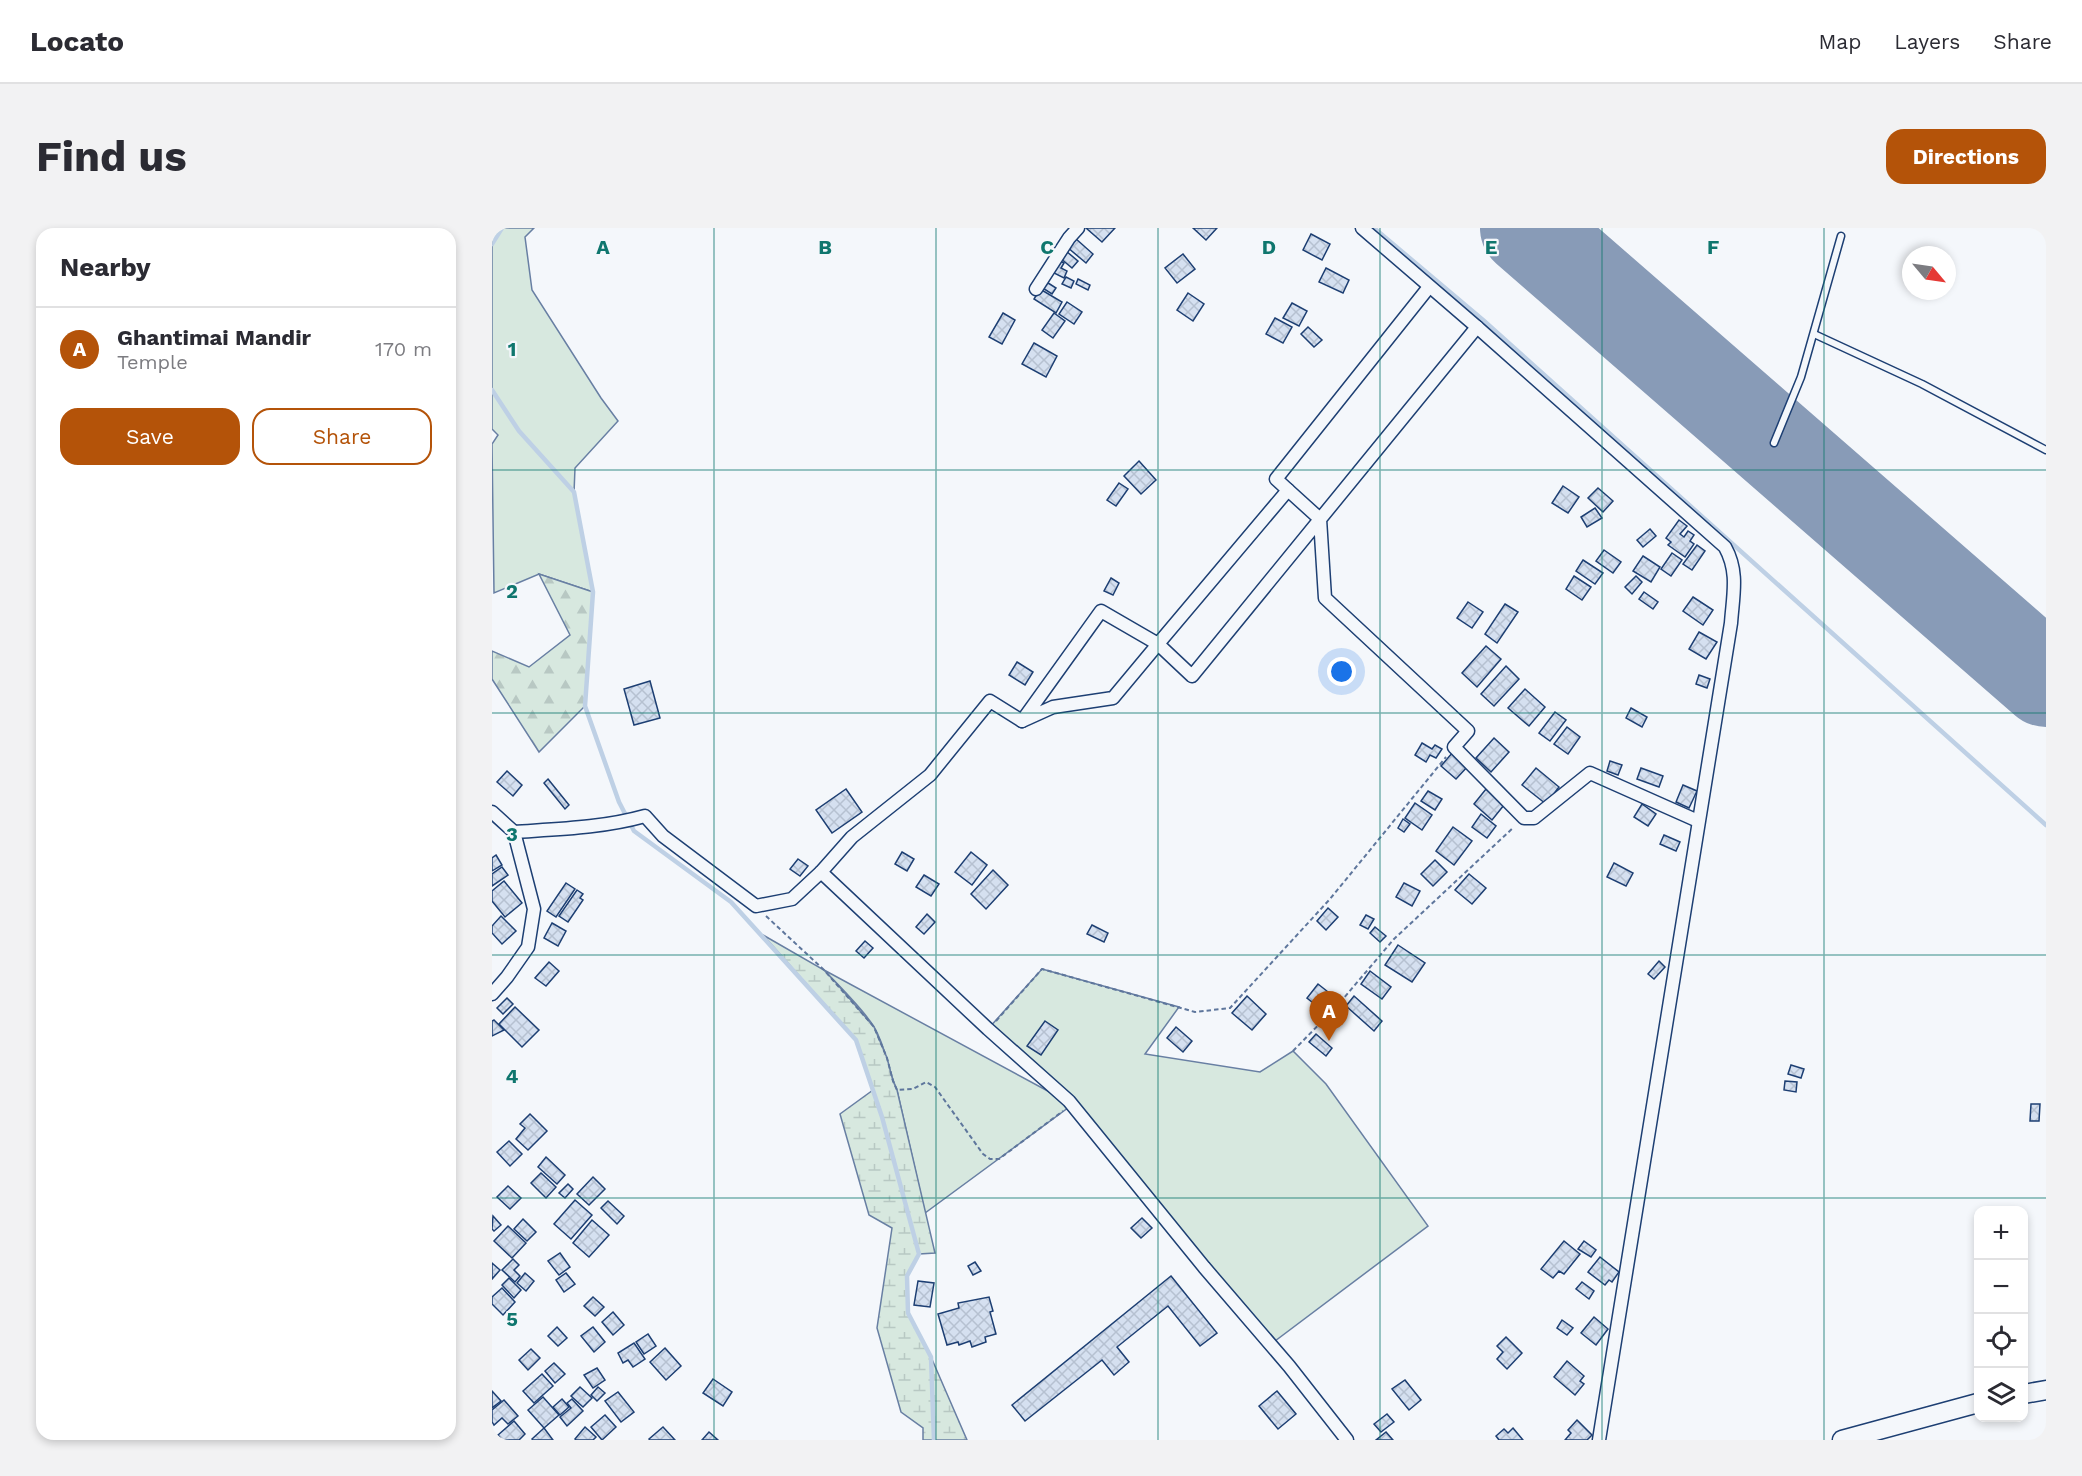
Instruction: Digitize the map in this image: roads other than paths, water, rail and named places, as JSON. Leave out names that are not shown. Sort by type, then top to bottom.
[{"type":"main road","points":[[2028,1393],[2046,1390]]},
{"type":"main road","points":[[1842,1440],[1974,1404]]},
{"type":"street","points":[[1036,289],[1068,238],[1078,228]]},
{"type":"street","points":[[1362,228],[1725,547],[1733,561],[1731,623],[1599,1440]]},
{"type":"street","points":[[1429,287],[1276,479],[1320,519],[1325,598],[1468,731],[1454,747],[1524,818],[1534,818],[1590,773],[1698,821]]},
{"type":"street","points":[[1022,721],[1101,611],[1158,644],[1192,676],[1477,327]]},
{"type":"street","points":[[1022,721],[1053,707],[1113,698],[1288,490]]},
{"type":"street","points":[[514,832],[619,823],[645,816],[663,836],[756,906],[792,899],[821,872],[852,837],[930,775],[990,701],[1022,721]]},
{"type":"street","points":[[492,812],[514,832],[534,909],[528,947],[492,994]]},
{"type":"street","points":[[821,872],[988,1029],[1072,1104],[1204,1267],[1289,1366],[1347,1440]]},
{"type":"lane","points":[[1774,443],[1801,376],[1840,237]]},
{"type":"lane","points":[[1814,334],[1922,384],[2046,450]]},
{"type":"waterway","points":[[492,244],[502,228]]},
{"type":"waterway","points":[[1374,228],[1483,320],[2046,825]]},
{"type":"waterway","points":[[492,390],[519,431],[574,492],[593,592],[585,706],[619,802],[634,831],[731,902],[856,1040],[882,1117],[919,1254],[907,1276],[908,1313],[931,1357],[934,1440]]},
{"type":"place","name":"Ghantimai Mandir","points":[[1329,1041]]}]
